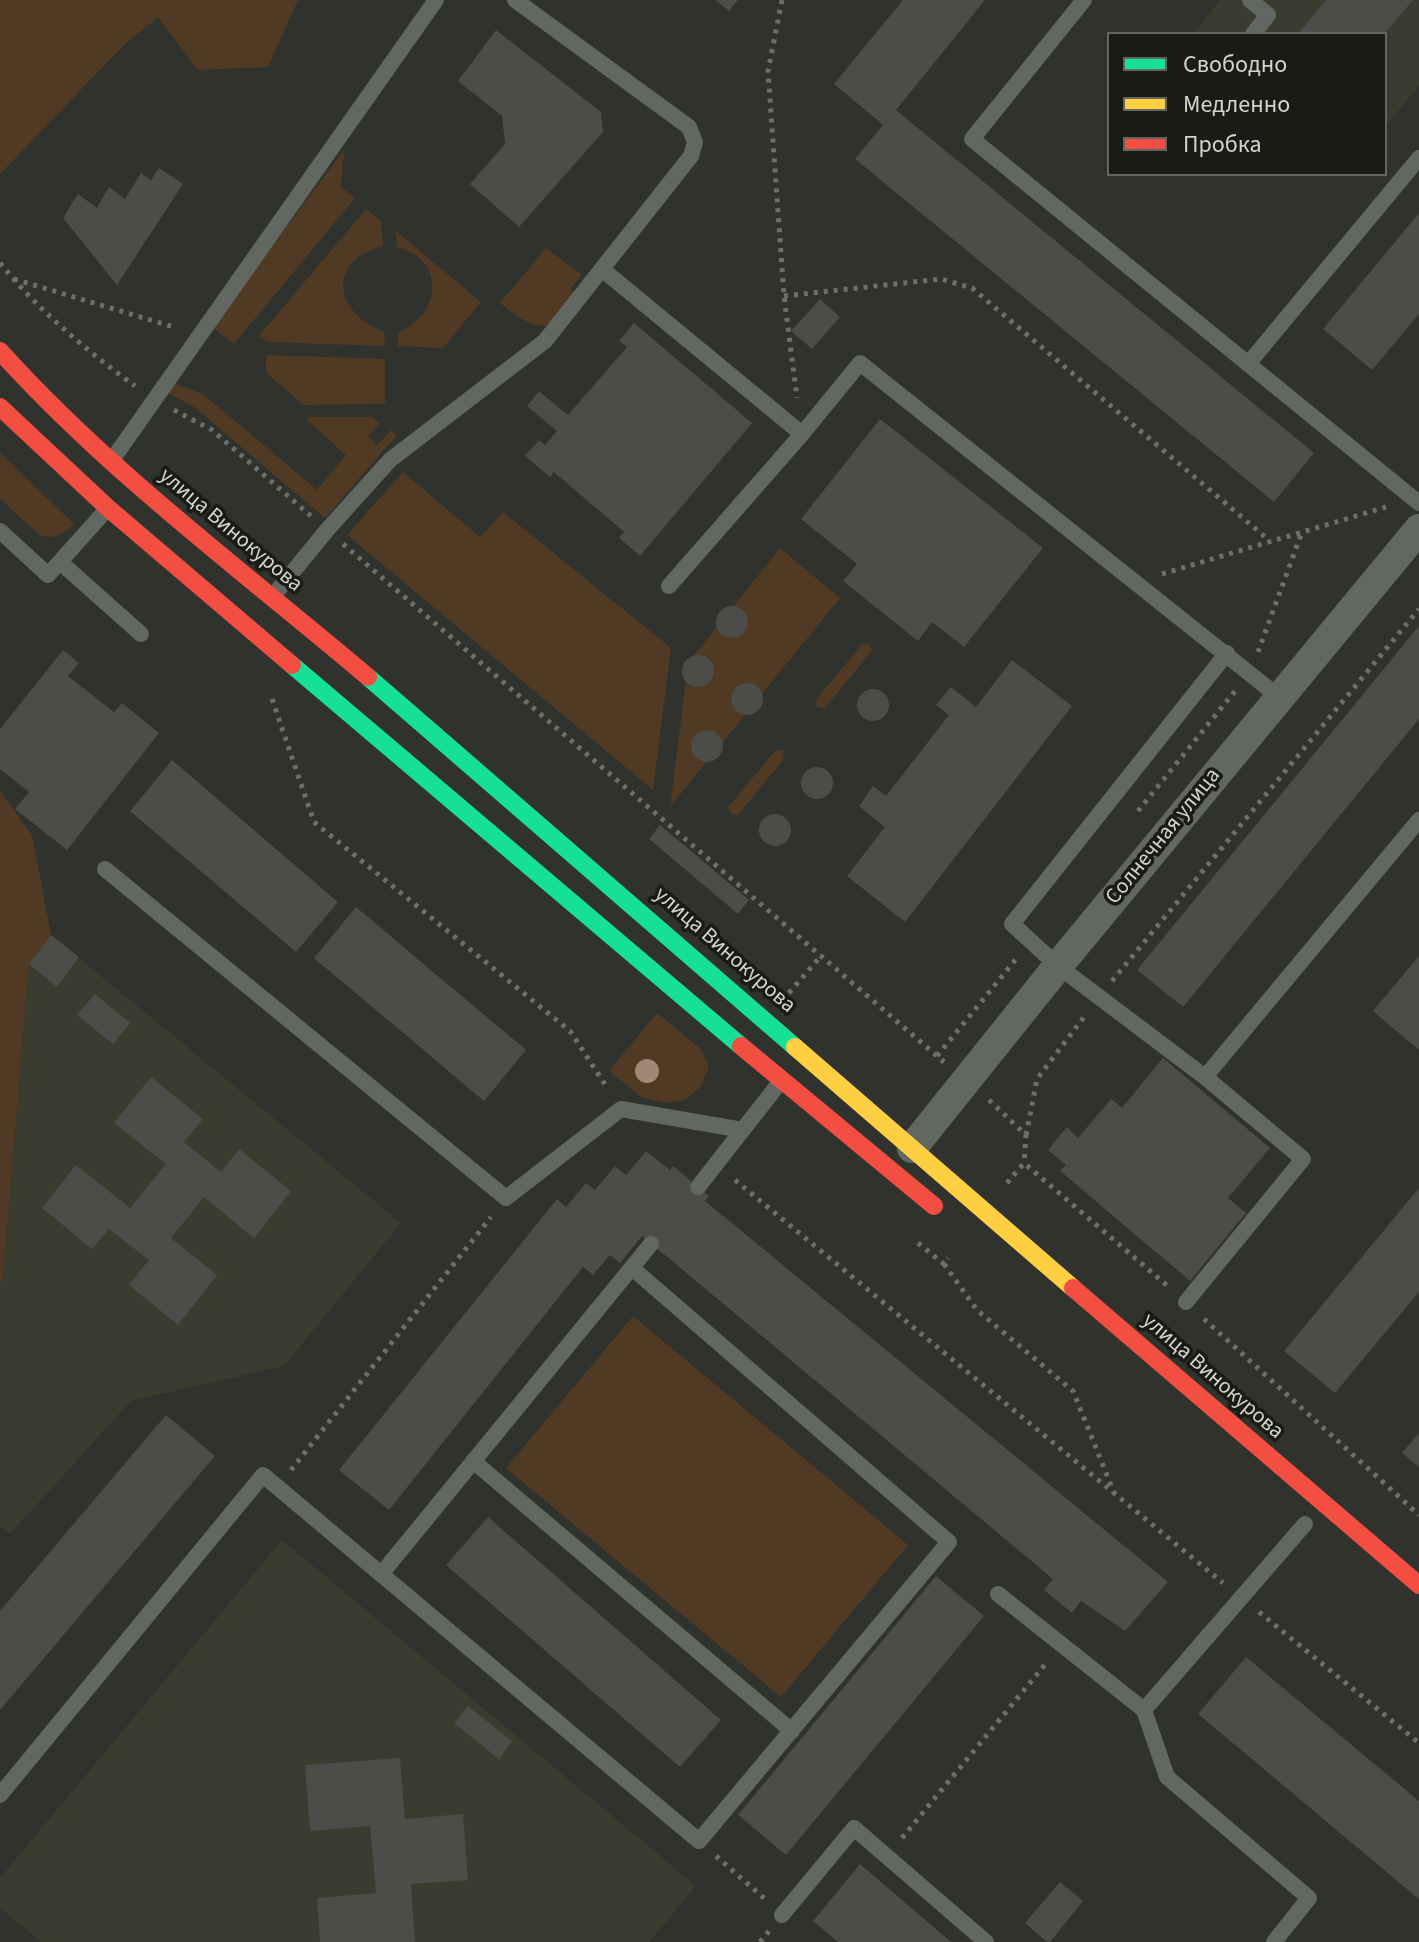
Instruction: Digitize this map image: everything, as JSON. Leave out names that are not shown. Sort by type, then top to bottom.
[{"type":"main road","name":"улица Винокурова","points":[[0,351],[9,399],[782,1079],[945,1216]]},
{"type":"main road","name":"улица Винокурова","points":[[9,399],[111,461],[120,494],[272,597],[406,709],[1419,1585]]},
{"type":"main road","points":[[891,1171],[912,1148]]},
{"type":"main road","points":[[1305,1523],[1322,1504]]},
{"type":"street","name":"Солнечная улица","points":[[912,1148],[1419,529]]},
{"type":"lane","points":[[111,461],[436,0]]},
{"type":"lane","points":[[272,597],[390,460],[545,341],[691,156],[695,142],[689,127],[515,0]]},
{"type":"lane","points":[[1084,0],[972,139],[1416,500]]},
{"type":"lane","points":[[1250,0],[1268,15],[1255,32]]},
{"type":"lane","points":[[1248,364],[1419,158]]},
{"type":"lane","points":[[603,270],[802,434]]},
{"type":"lane","points":[[669,586],[860,363],[1279,697]]},
{"type":"lane","points":[[0,531],[48,575],[120,494]]},
{"type":"lane","points":[[60,562],[141,634]]},
{"type":"lane","points":[[1186,1302],[1303,1159],[1205,1077],[1058,966],[1012,924],[1227,653]]},
{"type":"lane","points":[[1205,1077],[1419,820]]},
{"type":"lane","points":[[105,869],[506,1198],[621,1109],[743,1130]]},
{"type":"lane","points":[[698,1187],[805,1053]]},
{"type":"lane","points":[[382,1573],[651,1244]]},
{"type":"lane","points":[[0,1795],[263,1475],[699,1841],[949,1542],[632,1268]]},
{"type":"lane","points":[[473,1461],[792,1731]]},
{"type":"lane","points":[[1144,1710],[1305,1523]]},
{"type":"lane","points":[[998,1594],[1144,1710],[1167,1777],[1309,1898],[1274,1942]]},
{"type":"lane","points":[[782,1915],[854,1828],[986,1942]]},
{"type":"path","points":[[782,0],[768,71],[784,296],[802,434]]},
{"type":"path","points":[[0,263],[98,359],[156,400],[212,430],[947,1064]]},
{"type":"path","points":[[13,279],[199,334]]},
{"type":"path","points":[[784,296],[941,279],[972,288],[1270,541]]},
{"type":"path","points":[[1137,582],[1416,500]]},
{"type":"path","points":[[1251,672],[1302,532]]},
{"type":"path","points":[[999,1193],[1024,1163],[1037,1079],[1099,997],[1419,609]]},
{"type":"path","points":[[789,993],[820,957]]},
{"type":"path","points":[[987,1099],[1026,1135]]},
{"type":"path","points":[[1024,1163],[1186,1302],[1419,1515]]},
{"type":"path","points":[[278,1487],[506,1198]]},
{"type":"path","points":[[944,1264],[977,1310],[1073,1391],[1116,1497]]},
{"type":"path","points":[[887,1857],[1061,1644]]},
{"type":"path","points":[[699,1841],[782,1915]]},
{"type":"shaded area","points":[[0,0],[298,0],[268,67],[198,70],[158,17],[122,47],[0,174]]},
{"type":"shaded area","points":[[1220,0],[1419,0],[1419,86],[1387,125],[1387,32],[1195,32]]},
{"type":"shaded area","points":[[344,150],[341,187],[355,198],[234,344],[212,327]]},
{"type":"shaded area","points":[[366,209],[381,221],[383,246],[355,260],[347,270],[344,292],[354,312],[373,327],[384,331],[385,346],[267,342],[259,336]]},
{"type":"shaded area","points":[[396,231],[481,302],[443,348],[398,346],[398,332],[413,324],[423,313],[430,301],[432,288],[424,263],[413,253],[397,247]]},
{"type":"shaded area","points":[[546,248],[582,275],[570,289],[577,295],[553,326],[531,323],[500,303]]},
{"type":"shaded area","points":[[266,355],[385,359],[385,404],[304,405],[266,373]]},
{"type":"shaded area","points":[[173,383],[203,394],[317,490],[346,455],[306,419],[372,417],[380,424],[368,436],[377,445],[391,430],[397,435],[325,518],[194,407],[166,392]]},
{"type":"shaded area","points":[[0,453],[75,525],[56,537],[41,536],[0,499]]},
{"type":"shaded area","points":[[403,472],[480,537],[503,512],[671,648],[653,790],[347,535]]},
{"type":"shaded area","points":[[780,548],[840,598],[670,807],[688,663]]},
{"type":"shaded area","points":[[870,643],[871,652],[825,708],[817,707],[816,700],[862,644]]},
{"type":"shaded area","points":[[783,750],[784,759],[738,815],[731,814],[728,807],[775,751]]},
{"type":"shaded area","points":[[0,791],[32,835],[51,935],[29,964],[3,1280],[0,1283]]},
{"type":"shaded area","points":[[51,935],[401,1223],[284,1366],[131,1401],[10,1534],[0,1526],[0,1283],[3,1280],[29,964]]},
{"type":"shaded area","points":[[657,1013],[701,1049],[709,1067],[700,1088],[684,1100],[667,1103],[641,1097],[609,1071]]},
{"type":"shaded area","points":[[633,1316],[908,1545],[781,1697],[506,1468]]},
{"type":"shaded area","points":[[282,1540],[696,1886],[649,1942],[41,1942],[0,1908],[0,1878]]},
{"type":"building","points":[[715,0],[738,0],[729,11]]},
{"type":"building","points":[[903,0],[985,0],[896,110],[1314,453],[1274,502],[855,159],[883,125],[834,84]]},
{"type":"building","points":[[1326,0],[1413,0],[1386,32],[1300,32]]},
{"type":"building","points":[[496,30],[601,112],[603,132],[519,227],[470,184],[505,144],[502,116],[458,81]]},
{"type":"building","points":[[159,168],[183,184],[117,285],[63,218],[78,194],[97,208],[109,187],[125,199],[141,173],[151,180]]},
{"type":"building","points":[[1419,213],[1419,314],[1372,370],[1323,329]]},
{"type":"building","points":[[820,299],[840,317],[812,349],[791,331]]},
{"type":"building","points":[[634,323],[752,423],[640,556],[619,538],[624,532],[554,472],[550,477],[525,456],[539,440],[545,445],[557,431],[527,406],[539,391],[568,415],[627,347],[619,341]]},
{"type":"building","points":[[880,419],[1043,548],[964,647],[932,622],[918,641],[843,581],[857,564],[801,519]]},
{"type":"building","points":[[732,606],[744,610],[748,622],[744,634],[732,638],[720,634],[716,622],[720,610]]},
{"type":"building","points":[[1419,626],[1419,719],[1183,1007],[1137,970]]},
{"type":"building","points":[[63,650],[79,663],[68,676],[114,712],[122,703],[159,733],[67,850],[15,809],[29,792],[0,769],[0,729]]},
{"type":"building","points":[[698,655],[710,659],[714,671],[710,683],[698,687],[686,683],[682,671],[686,659]]},
{"type":"building","points":[[1012,660],[1072,706],[905,922],[847,876],[885,827],[859,806],[873,786],[886,796],[949,715],[936,705],[951,687],[976,707]]},
{"type":"building","points":[[747,683],[759,687],[763,699],[759,711],[747,715],[735,711],[731,699],[735,687]]},
{"type":"building","points":[[873,689],[885,693],[889,705],[885,717],[873,721],[861,717],[857,705],[861,693]]},
{"type":"building","points":[[707,730],[719,734],[723,746],[719,758],[707,762],[695,758],[691,746],[695,734]]},
{"type":"building","points":[[172,760],[338,902],[296,952],[130,811]]},
{"type":"building","points":[[817,767],[829,771],[833,783],[829,795],[817,799],[805,795],[801,783],[805,771]]},
{"type":"building","points":[[775,814],[787,818],[791,830],[787,842],[775,846],[763,842],[759,830],[763,818]]},
{"type":"building","points":[[660,825],[749,900],[738,914],[649,839]]},
{"type":"building","points":[[356,907],[526,1050],[484,1101],[314,958]]},
{"type":"building","points":[[51,935],[79,957],[57,987],[29,964]]},
{"type":"building","points":[[1419,956],[1419,1050],[1373,1011]]},
{"type":"building","points":[[95,994],[130,1023],[113,1044],[77,1015]]},
{"type":"building","points":[[1163,1058],[1270,1148],[1228,1198],[1246,1213],[1190,1281],[1060,1171],[1066,1165],[1048,1150],[1067,1127],[1078,1138],[1111,1099],[1122,1108]]},
{"type":"building","points":[[151,1077],[203,1119],[184,1142],[221,1172],[239,1149],[291,1191],[254,1238],[204,1197],[171,1238],[217,1275],[178,1325],[129,1285],[149,1260],[109,1229],[92,1249],[42,1208],[76,1165],[130,1208],[166,1164],[114,1123]]},
{"type":"building","points":[[646,1151],[670,1170],[673,1166],[709,1196],[705,1201],[1168,1582],[1125,1631],[1081,1601],[1072,1613],[1044,1590],[1053,1579],[642,1236],[620,1263],[610,1255],[593,1275],[583,1267],[389,1510],[339,1470],[557,1199],[566,1207],[586,1183],[595,1190],[615,1166],[626,1175]]},
{"type":"building","points":[[1419,1188],[1419,1292],[1335,1393],[1284,1351]]},
{"type":"building","points":[[166,1415],[215,1456],[0,1710],[0,1611]]},
{"type":"building","points":[[1419,1433],[1419,1467],[1402,1453]]},
{"type":"building","points":[[488,1517],[721,1720],[680,1767],[446,1565]]},
{"type":"building","points":[[936,1576],[984,1616],[786,1855],[738,1815]]},
{"type":"building","points":[[1246,1657],[1419,1801],[1419,1899],[1198,1714]]},
{"type":"building","points":[[468,1706],[512,1741],[499,1759],[454,1723]]},
{"type":"building","points":[[400,1758],[405,1819],[463,1814],[468,1880],[411,1884],[415,1942],[320,1942],[317,1898],[376,1893],[370,1826],[310,1831],[305,1765]]},
{"type":"building","points":[[860,1864],[951,1942],[838,1942],[813,1921]]},
{"type":"building","points":[[1060,1882],[1083,1901],[1047,1942],[1025,1923]]},
{"type":"traffic: fast","points":[[292,665],[741,1046]]},
{"type":"traffic: fast","points":[[368,677],[795,1047]]},
{"type":"traffic: slow","points":[[795,1047],[1073,1288]]},
{"type":"traffic: jam","points":[[0,351],[132,480],[368,677]]},
{"type":"traffic: jam","points":[[0,407],[108,508],[292,665]]},
{"type":"traffic: jam","points":[[741,1046],[934,1206]]},
{"type":"traffic: jam","points":[[1073,1288],[1419,1585]]}]
